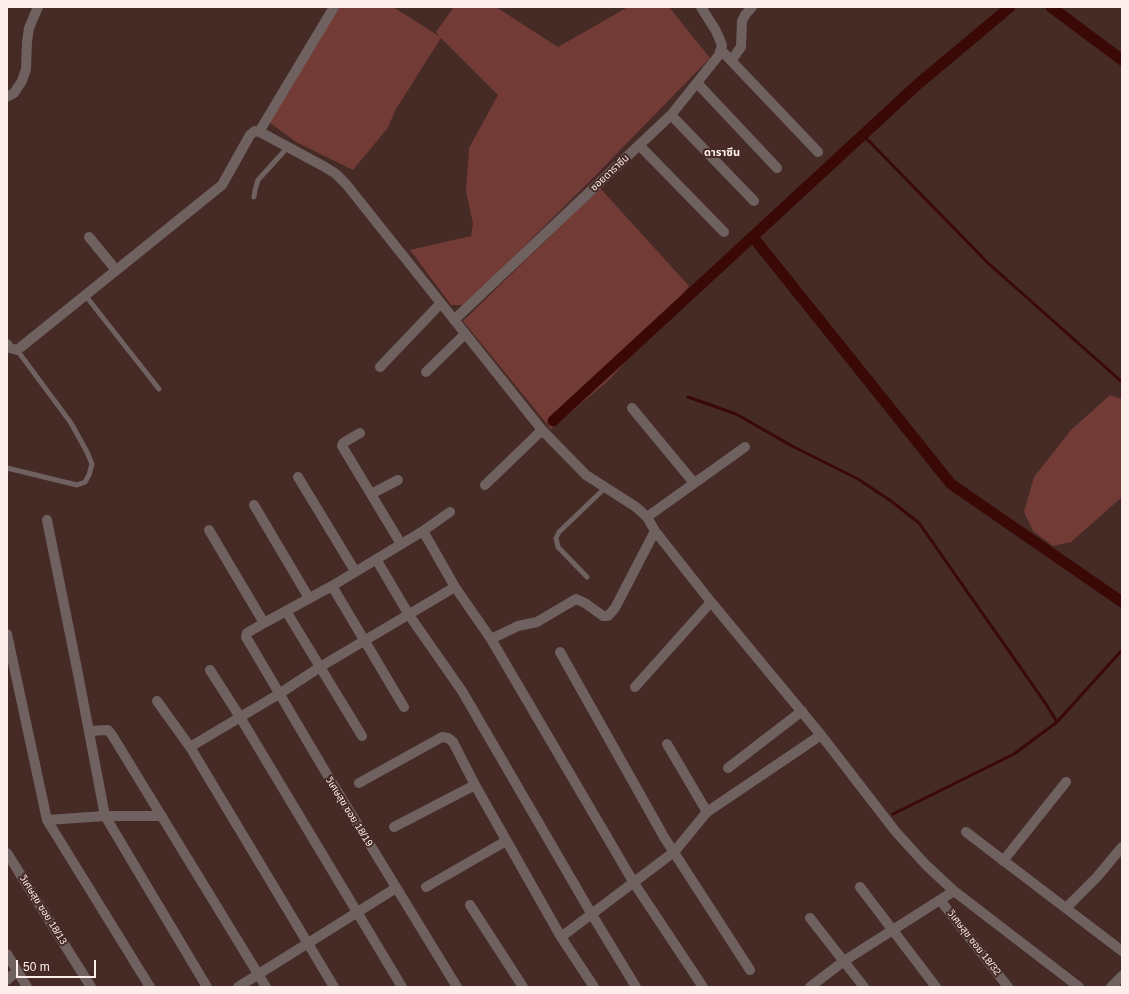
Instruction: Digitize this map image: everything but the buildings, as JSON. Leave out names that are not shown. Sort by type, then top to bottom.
[{"type":"street","points":[[7,97],[14,93],[22,81],[26,69],[29,28],[38,7]]},
{"type":"street","points":[[259,132],[334,7]]},
{"type":"street","points":[[701,7],[716,31],[722,45],[721,50],[818,152]]},
{"type":"street","points":[[731,61],[741,47],[742,21],[744,15],[752,7]]},
{"type":"street","name":"ซอยดาราซีน","points":[[454,320],[671,115],[720,55],[721,50]]},
{"type":"street","points":[[697,83],[777,168]]},
{"type":"street","points":[[671,115],[754,201]]},
{"type":"street","points":[[7,344],[10,348],[17,350],[222,185],[250,135],[255,131],[288,147],[336,174],[346,184],[542,430],[586,475],[636,507],[647,517],[655,531],[711,602],[802,711],[896,832],[926,865],[954,891],[1079,987]]},
{"type":"street","points":[[639,145],[724,232]]},
{"type":"street","points":[[89,237],[116,270]]},
{"type":"street","points":[[380,367],[441,304]]},
{"type":"street","points":[[426,372],[465,334]]},
{"type":"street","points":[[632,408],[694,483]]},
{"type":"street","points":[[485,485],[542,430]]},
{"type":"street","points":[[360,433],[343,443],[342,446],[401,544]]},
{"type":"street","points":[[647,517],[745,448]]},
{"type":"street","points":[[298,477],[355,571]]},
{"type":"street","points":[[371,494],[398,480]]},
{"type":"street","points":[[254,505],[309,598]]},
{"type":"street","points":[[209,530],[264,623],[332,586],[423,531],[450,512]]},
{"type":"street","points":[[46,520],[105,816],[207,987]]},
{"type":"street","points":[[423,531],[455,588],[491,639],[634,883],[703,987]]},
{"type":"street","points":[[491,639],[518,626],[537,622],[576,599],[584,603],[598,614],[608,616],[615,608],[655,531]]},
{"type":"street","points":[[376,559],[408,615],[462,690],[591,913],[636,987]]},
{"type":"street","points":[[332,586],[404,707]]},
{"type":"street","points":[[190,747],[279,694],[320,667],[455,588]]},
{"type":"street","points":[[635,687],[711,602]]},
{"type":"street","points":[[286,611],[362,736]]},
{"type":"street","name":"วิเศษสุข ซอย 18/19","points":[[264,623],[246,635],[252,649],[457,987]]},
{"type":"street","points":[[7,634],[47,820],[150,987]]},
{"type":"street","points":[[560,652],[664,837],[750,970]]},
{"type":"street","points":[[210,670],[240,717],[402,987]]},
{"type":"street","points":[[157,701],[190,747],[334,987]]},
{"type":"street","points":[[728,768],[802,711]]},
{"type":"street","points":[[89,731],[108,730],[112,734],[266,987]]},
{"type":"street","points":[[560,936],[634,883],[674,852],[708,812],[821,735]]},
{"type":"street","points":[[359,783],[442,737],[448,738],[453,742],[475,785],[560,936],[594,987]]},
{"type":"street","points":[[667,744],[708,812]]},
{"type":"street","points":[[1004,860],[1066,782]]},
{"type":"street","points":[[394,827],[475,785]]},
{"type":"street","points":[[47,820],[105,816],[162,816]]},
{"type":"street","points":[[966,832],[1122,951]]},
{"type":"street","points":[[426,886],[506,841]]},
{"type":"street","points":[[1066,908],[1097,877],[1122,847]]},
{"type":"street","name":"วิเศษสุข ซอย 18/13","points":[[7,853],[91,987]]},
{"type":"street","points":[[860,887],[936,987]]},
{"type":"street","points":[[238,987],[396,888]]},
{"type":"street","points":[[810,987],[844,961],[954,891]]},
{"type":"street","name":"วิเศษสุข ซอย 18/32","points":[[940,900],[1008,987]]},
{"type":"street","points":[[470,905],[523,987]]},
{"type":"street","points":[[810,918],[864,987]]},
{"type":"street","points":[[7,954],[27,987]]},
{"type":"street","points":[[7,980],[17,970]]},
{"type":"street","points":[[1111,987],[1122,976]]},
{"type":"lane","points":[[254,197],[258,180],[288,147]]},
{"type":"lane","points":[[85,295],[159,389]]},
{"type":"lane","points":[[7,468],[77,484],[85,482],[92,464],[71,423],[17,350]]},
{"type":"lane","points":[[587,577],[558,546],[556,538],[559,532],[606,487]]},
{"type":"shaded area","points":[[338,7],[393,7],[439,36],[436,32],[454,7],[496,7],[558,47],[628,7],[669,7],[710,58],[592,179],[465,305],[451,305],[410,250],[471,236],[473,224],[466,191],[469,148],[498,95],[441,38],[396,109],[387,129],[353,170],[296,142],[269,122]]},
{"type":"shaded area","points":[[600,188],[689,286],[663,319],[610,379],[551,429],[463,321]]},
{"type":"shaded area","points":[[1110,395],[1122,399],[1122,497],[1071,542],[1053,546],[1033,531],[1024,512],[1034,477],[1071,430]]},
{"type":"waterway","points":[[553,421],[918,84],[1010,7]]},
{"type":"waterway","points":[[1051,7],[1122,60]]},
{"type":"waterway","points":[[863,135],[988,263],[1122,382]]},
{"type":"waterway","points":[[753,237],[951,484],[1122,602]]},
{"type":"waterway","points":[[688,397],[736,414],[792,446],[858,479],[891,501],[919,523],[1046,704],[1057,722]]},
{"type":"waterway","points":[[893,814],[1014,754],[1057,722],[1122,650]]},
{"type":"district","name":"ดาราซีน","points":[[722,153]]}]
